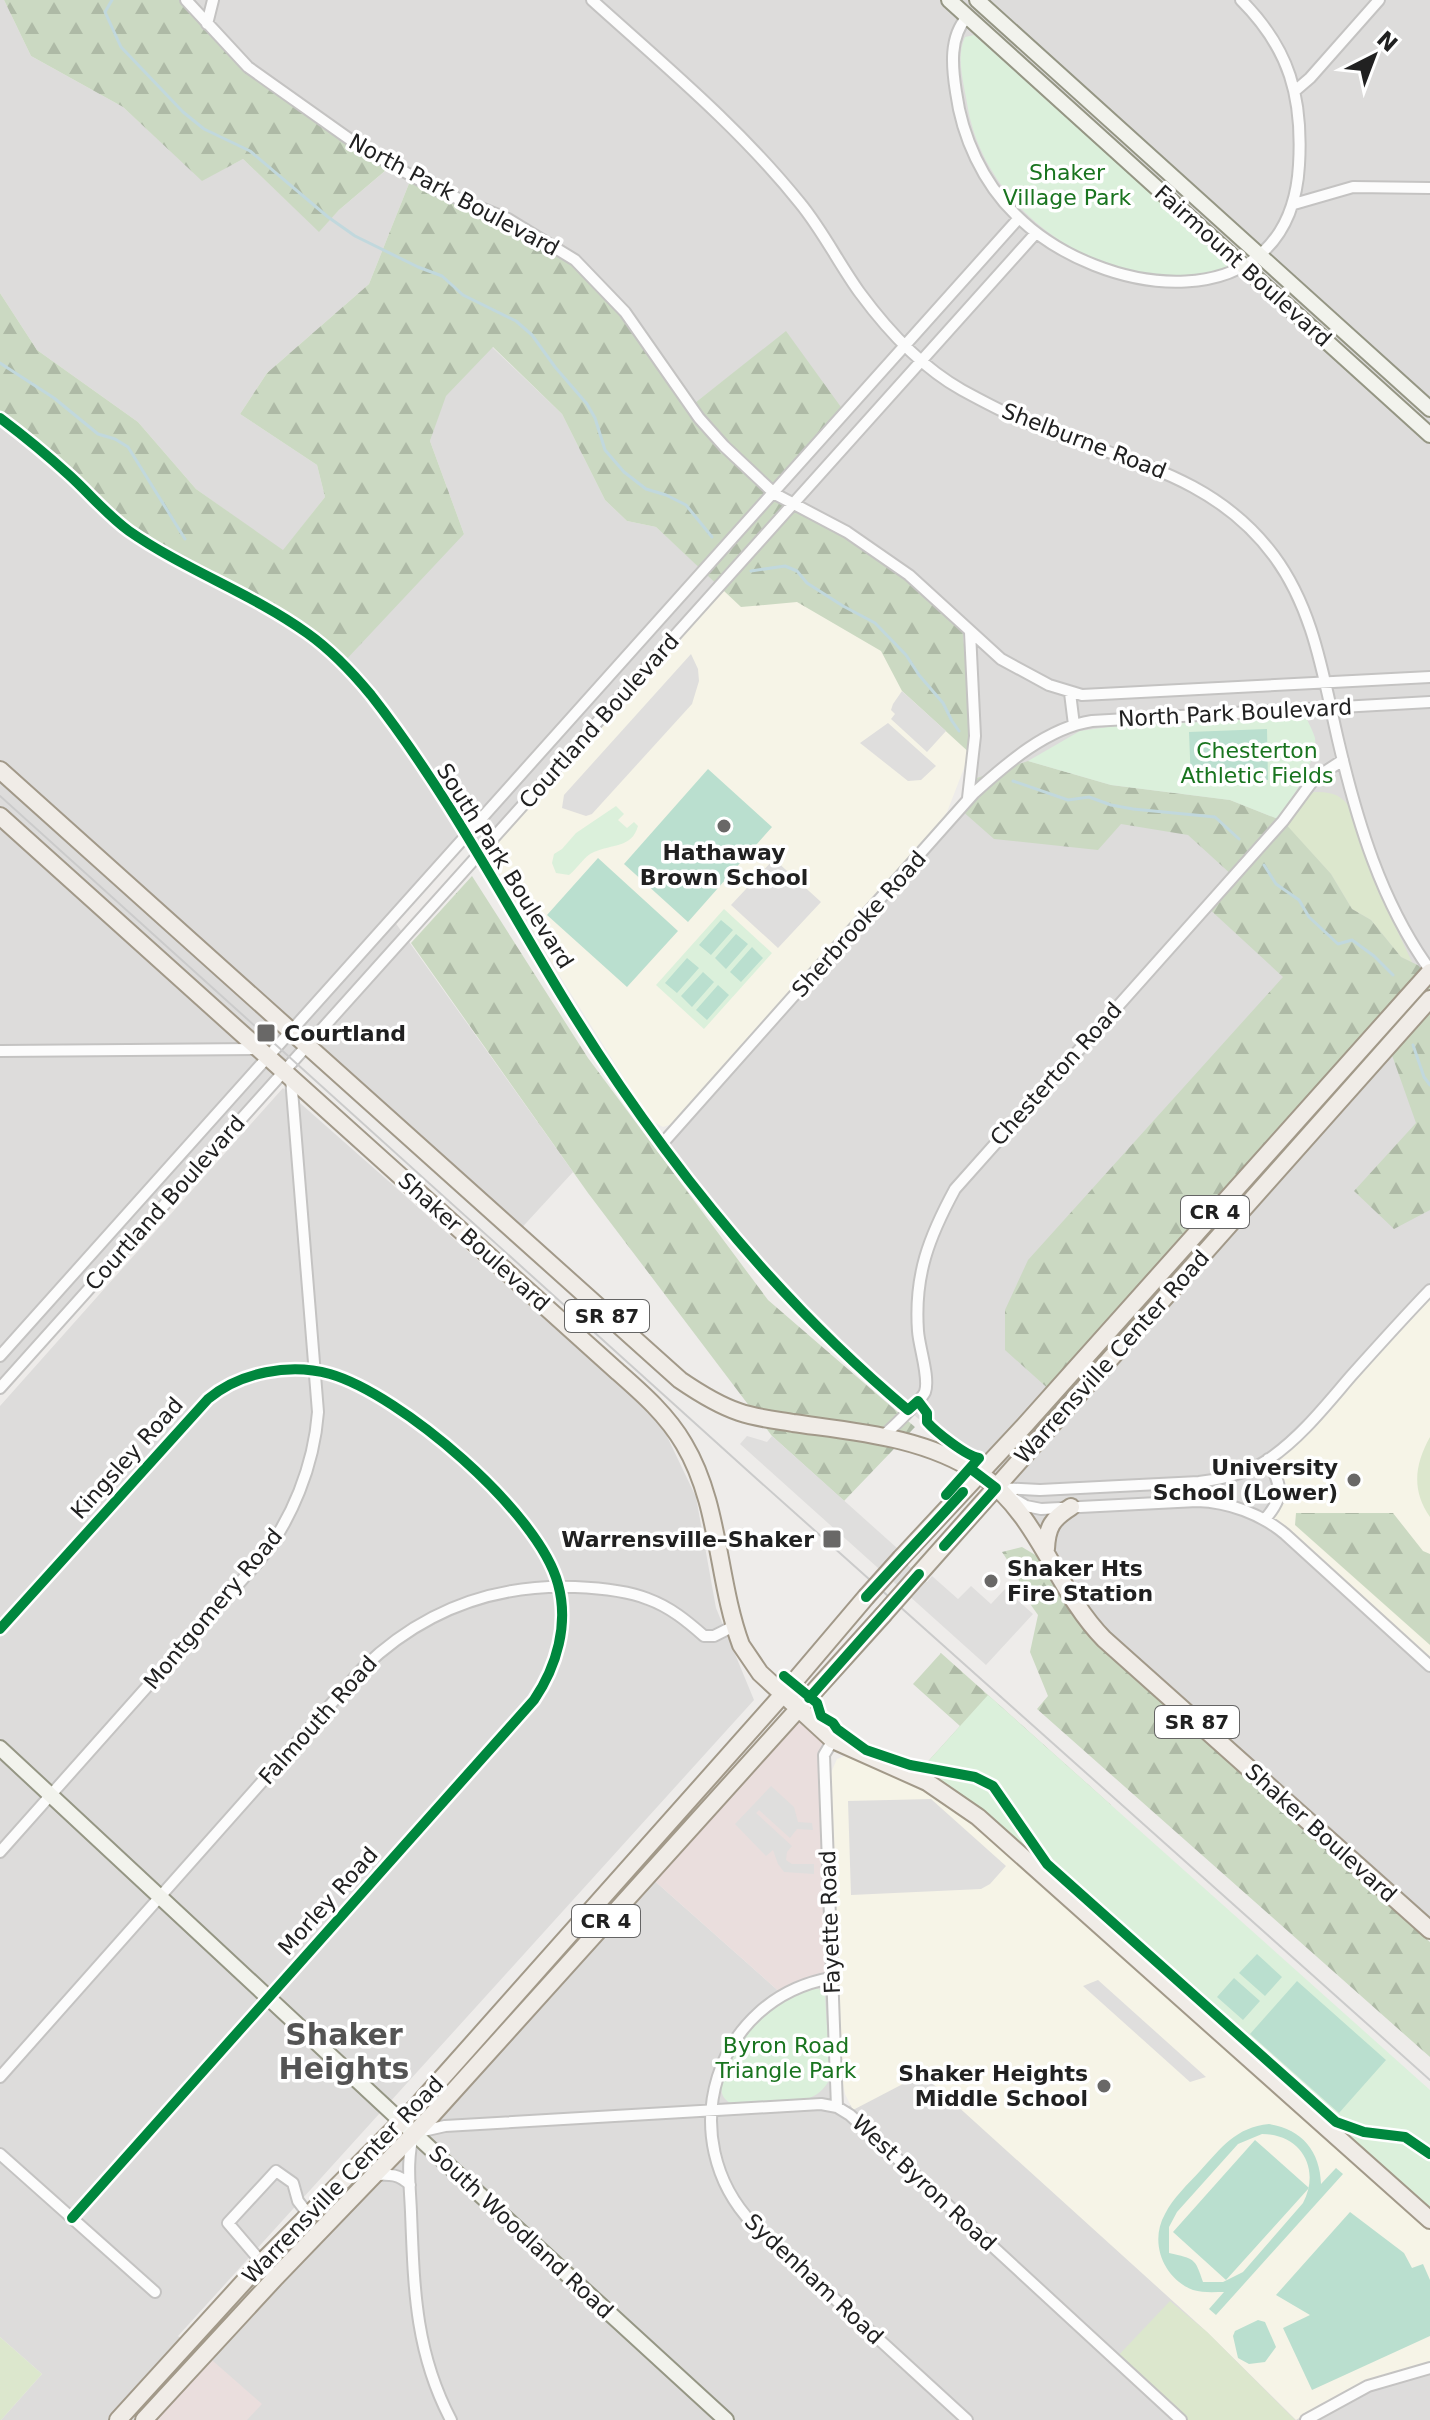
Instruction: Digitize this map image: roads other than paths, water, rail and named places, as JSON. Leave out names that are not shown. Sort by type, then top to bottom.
[{"type":"main road","name":"Fairmount Boulevard","points":[[949,0],[1430,435]]},
{"type":"main road","name":"Fairmount Boulevard","points":[[977,0],[1430,409]]},
{"type":"main road","name":"Shaker Boulevard","points":[[0,770],[694,1390],[724,1406],[757,1417],[882,1436],[920,1445],[980,1475],[1014,1507],[1046,1549],[1077,1606],[1104,1639],[1430,1930]]},
{"type":"main road","name":"Shaker Boulevard","points":[[0,816],[648,1399],[671,1424],[701,1482],[734,1626],[746,1655],[782,1695],[833,1740],[927,1782],[978,1817],[1430,2220]]},
{"type":"main road","name":"Warrensville Center Road","points":[[147,2419],[373,2175],[408,2128],[866,1597],[980,1475],[1430,971]]},
{"type":"main road","name":"Warrensville Center Road","points":[[118,2420],[308,2214],[408,2128],[798,1709],[1430,999]]},
{"type":"main road","points":[[1046,1549],[1050,1523],[1071,1507]]},
{"type":"main road","name":"South Woodland Road","points":[[0,1748],[726,2420]]},
{"type":"street","name":"North Park Boulevard","points":[[186,0],[248,67],[362,148],[437,190],[508,219],[575,260],[625,312],[699,418],[775,494],[869,546],[914,578],[970,632],[1011,665],[1070,693],[1108,694],[1430,677]]},
{"type":"street","points":[[207,24],[213,0]]},
{"type":"street","name":"Shelburne Road","points":[[592,0],[742,136],[802,205],[861,295],[921,362],[960,389],[1028,423],[1173,475],[1207,493],[1259,537],[1291,582],[1311,628],[1359,822],[1381,884],[1430,971]]},
{"type":"street","points":[[967,17],[954,42],[960,112],[982,169],[1019,218],[1036,233],[1082,261],[1106,271],[1138,279],[1175,282],[1199,280],[1245,267],[1281,232],[1294,204],[1300,131],[1296,90],[1272,39],[1241,0]]},
{"type":"street","points":[[1296,90],[1379,0]]},
{"type":"street","points":[[1294,204],[1353,187],[1430,188]]},
{"type":"street","name":"Courtland Boulevard","points":[[0,1356],[231,1098],[263,1053],[291,1031],[1019,218]]},
{"type":"street","name":"Courtland Boulevard","points":[[0,1388],[246,1112],[287,1075],[307,1045],[1036,233]]},
{"type":"street","name":"South Park Boulevard","points":[[0,418],[69,475],[125,528],[159,551],[277,613],[340,660],[389,721],[479,854],[563,998],[618,1084],[662,1144],[781,1291],[908,1410]]},
{"type":"street","points":[[967,800],[975,736],[970,632]]},
{"type":"street","points":[[607,680],[623,695]]},
{"type":"street","points":[[1070,693],[1074,725]]},
{"type":"street","name":"North Park Boulevard","points":[[1074,725],[1092,721],[1430,702]]},
{"type":"street","name":"Sherbrooke Road","points":[[662,1144],[967,800],[1018,756],[1074,725]]},
{"type":"street","name":"Chesterton Road","points":[[882,1436],[925,1393],[917,1305],[922,1264],[933,1229],[955,1189],[1277,828],[1314,779],[1343,760]]},
{"type":"street","points":[[0,1051],[263,1053]]},
{"type":"street","name":"Montgomery Road","points":[[0,1852],[225,1600],[276,1540],[292,1510],[315,1435],[318,1412],[287,1075]]},
{"type":"street","points":[[231,1098],[246,1112]]},
{"type":"street","points":[[996,1488],[1040,1490],[1199,1482],[1236,1474],[1268,1459],[1311,1421],[1430,1290]]},
{"type":"street","points":[[11,1344],[26,1358]]},
{"type":"street","name":"Kingsley Road","points":[[0,1629],[197,1409],[216,1392],[258,1375],[284,1370],[314,1371]]},
{"type":"street","name":"Morley Road","points":[[72,2218],[534,1700],[548,1677],[557,1653],[562,1628],[559,1587],[554,1568],[536,1535],[499,1494],[452,1450],[404,1414],[361,1388],[314,1371]]},
{"type":"street","points":[[1265,1519],[1280,1498],[1279,1482],[1268,1459]]},
{"type":"street","points":[[996,1488],[1032,1507],[1214,1503],[1265,1519],[1430,1666]]},
{"type":"street","name":"Falmouth Road","points":[[0,2077],[363,1668],[418,1624],[457,1605],[500,1593],[559,1587],[612,1590],[645,1597],[676,1613],[704,1636],[714,1636],[734,1626]]},
{"type":"street","name":"Fayette Road","points":[[833,1740],[824,1755],[837,2107]]},
{"type":"street","name":"Sydenham Road","points":[[831,1978],[796,1988],[772,2003],[752,2021],[724,2060],[710,2111],[711,2143],[716,2167],[741,2212],[967,2420]]},
{"type":"street","name":"West Byron Road","points":[[408,2128],[821,2104],[837,2107],[850,2115],[1181,2420]]},
{"type":"street","points":[[408,2128],[416,2314],[424,2356],[437,2393],[451,2420]]},
{"type":"street","points":[[0,2154],[155,2292]]},
{"type":"street","points":[[275,2278],[228,2223],[276,2171],[293,2183],[298,2201],[308,2214]]},
{"type":"street","points":[[373,2175],[400,2176],[410,2185]]},
{"type":"street","points":[[1306,2420],[1368,2386],[1430,2368]]},
{"type":"street","points":[[132,2403],[147,2419]]},
{"type":"waterway","points":[[112,0],[105,12],[121,47],[183,112],[204,129],[250,151],[355,236],[442,276],[463,295],[516,321],[532,335],[587,404],[605,450],[624,472],[646,489],[686,505],[712,537]]},
{"type":"waterway","points":[[0,363],[54,398],[98,434],[128,447],[185,539]]},
{"type":"waterway","points":[[751,571],[785,566],[797,571],[807,583],[875,623],[906,655],[943,703],[959,731]]},
{"type":"waterway","points":[[1013,781],[1068,800],[1089,797],[1133,809],[1215,817],[1239,839]]},
{"type":"waterway","points":[[1264,865],[1276,884],[1299,900],[1309,917],[1338,944],[1352,940],[1393,975]]},
{"type":"waterway","points":[[1413,1045],[1430,1085]]},
{"type":"tram line","points":[[0,796],[748,1471],[1430,2080]]},
{"type":"place","name":"Hathaway Brown School","points":[[724,826]]},
{"type":"place","name":"Courtland","points":[[266,1033]]},
{"type":"place","name":"University School (Lower)","points":[[1354,1480]]},
{"type":"place","name":"Warrensville–Shaker","points":[[832,1539]]},
{"type":"place","name":"Shaker Hts Fire Station","points":[[991,1581]]},
{"type":"place","name":"Shaker Heights Middle School","points":[[1104,2086]]},
{"type":"district","name":"Shaker Heights","points":[[344,2051]]},
{"type":"park label","name":"Shaker Village Park","points":[[1067,184]]},
{"type":"park label","name":"Chesterton Athletic Fields","points":[[1257,762]]},
{"type":"park label","name":"Byron Road Triangle Park","points":[[786,2058]]}]
